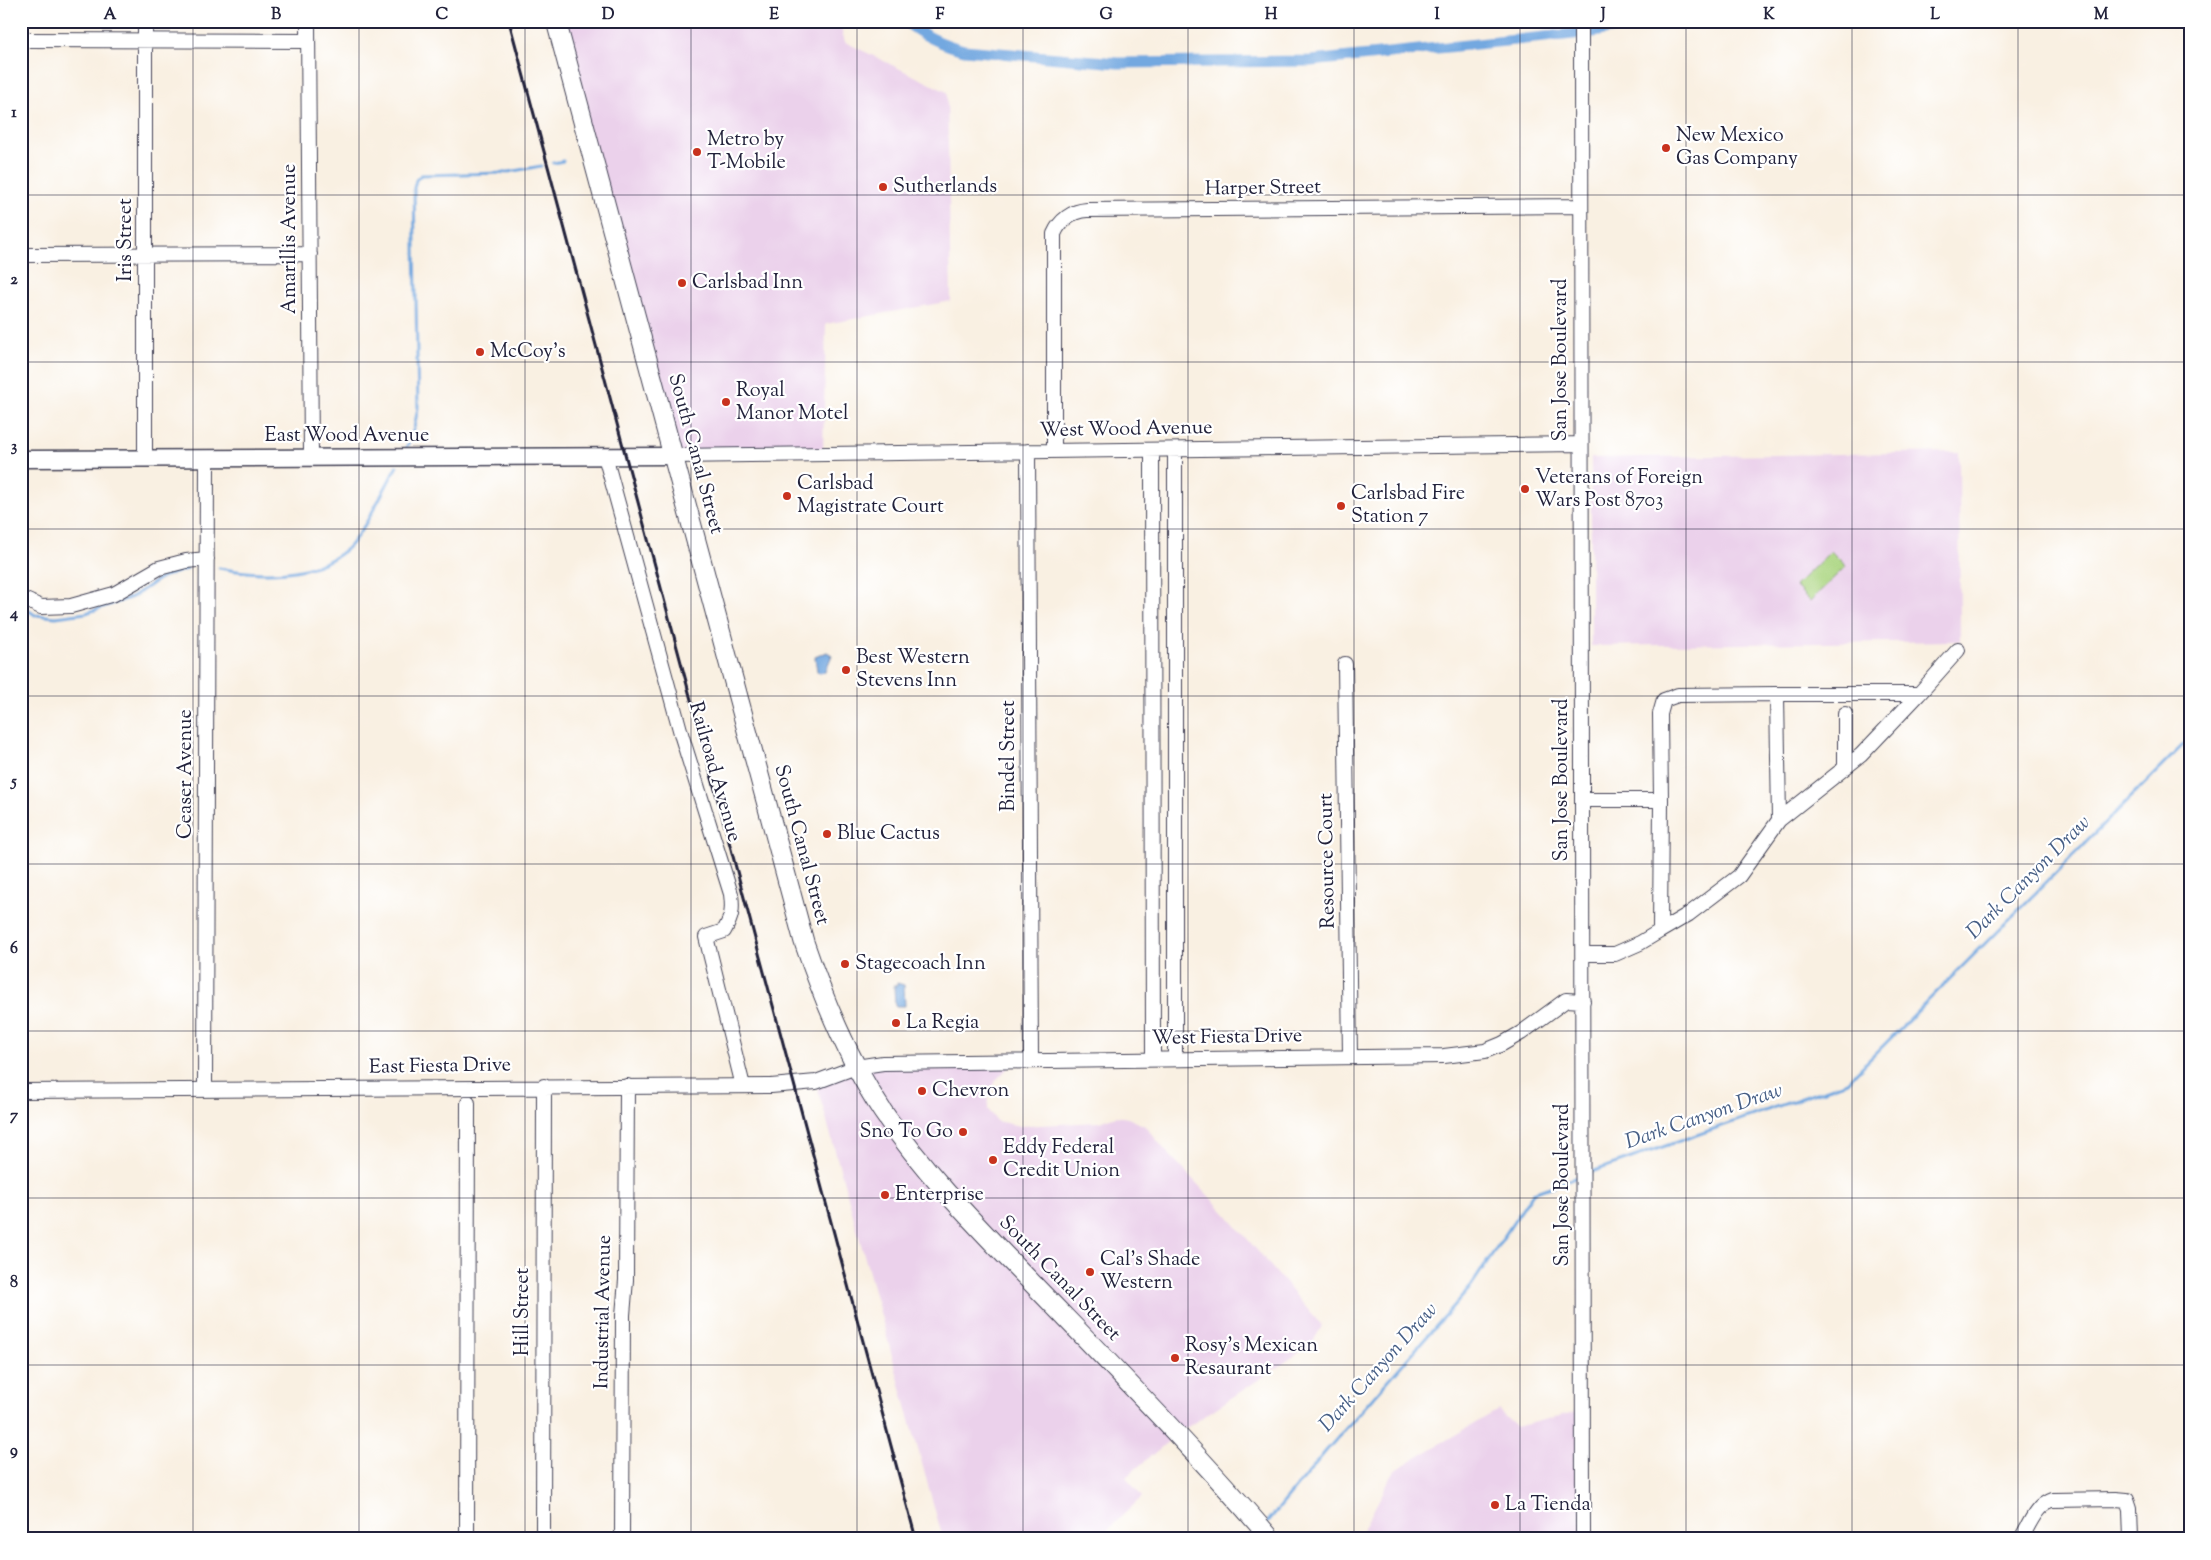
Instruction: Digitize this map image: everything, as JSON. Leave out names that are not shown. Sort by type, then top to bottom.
[{"type":"highway","name":"South Canal Street","points":[[556,21],[804,942],[826,1000],[856,1067],[888,1118],[933,1178],[1177,1434],[1271,1539]]},
{"type":"main road","name":"East Wood Avenue","points":[[21,459],[672,456]]},
{"type":"street","name":"Iris Street","points":[[144,459],[146,256],[145,21]]},
{"type":"street","name":"Amarillis Avenue","points":[[308,21],[311,457]]},
{"type":"street","name":"San Jose Boulevard","points":[[1581,21],[1583,1539]]},
{"type":"street","points":[[21,40],[308,41]]},
{"type":"street","name":"Harper Street","points":[[1054,451],[1054,234],[1061,223],[1079,211],[1580,206]]},
{"type":"street","points":[[21,255],[310,254]]},
{"type":"street","name":"West Wood Avenue","points":[[672,456],[1581,444]]},
{"type":"street","points":[[1152,450],[1153,1059]]},
{"type":"street","points":[[1175,450],[1175,1058]]},
{"type":"street","name":"Bindel Street","points":[[1028,451],[1030,1060]]},
{"type":"street","name":"Railroad Avenue","points":[[605,456],[682,738],[731,894],[732,918],[724,931],[706,937],[743,1086]]},
{"type":"street","name":"Ceaser Avenue","points":[[205,1090],[207,458]]},
{"type":"street","points":[[21,598],[41,607],[71,606],[114,594],[159,568],[186,561],[207,559]]},
{"type":"street","points":[[1583,954],[1615,954],[1640,943],[1689,914],[1739,876],[1779,820],[1861,755],[1958,650]]},
{"type":"street","name":"Resource Court","points":[[1345,664],[1350,1057]]},
{"type":"street","points":[[1777,694],[1779,820]]},
{"type":"street","points":[[1660,931],[1660,714],[1664,700],[1678,695],[1919,694]]},
{"type":"street","points":[[1845,714],[1845,768]]},
{"type":"street","points":[[1582,800],[1661,800]]},
{"type":"street","name":"West Fiesta Drive","points":[[856,1067],[883,1063],[1030,1060],[1444,1056],[1485,1051],[1521,1033],[1566,1000],[1583,1000]]},
{"type":"street","name":"East Fiesta Drive","points":[[21,1091],[743,1086],[816,1082],[856,1067]]},
{"type":"street","name":"Hill Street","points":[[543,1539],[544,1086]]},
{"type":"street","name":"Industrial Avenue","points":[[622,1539],[627,1086]]},
{"type":"street","points":[[467,1539],[468,1103]]},
{"type":"street","points":[[2021,1539],[2045,1502],[2052,1500],[2116,1499],[2127,1500],[2130,1509],[2131,1539]]},
{"type":"shaded area","points":[[556,21],[839,21],[845,42],[947,92],[951,301],[826,324],[823,454],[672,456]]},
{"type":"shaded area","points":[[1959,452],[1960,641],[1591,646],[1591,458]]},
{"type":"shaded area","points":[[1015,1061],[998,1078],[988,1092],[988,1109],[996,1121],[1020,1126],[1099,1122],[1116,1116],[1128,1118],[1145,1126],[1165,1150],[1225,1213],[1322,1326],[1311,1345],[1177,1434],[1126,1477],[1142,1497],[1098,1539],[943,1539],[816,1082],[856,1067]]},
{"type":"shaded area","points":[[1498,1410],[1516,1427],[1583,1410],[1583,1539],[1358,1539],[1395,1470]]},
{"type":"green space","points":[[1831,551],[1846,566],[1810,601],[1795,586]]},
{"type":"water","points":[[827,652],[832,655],[825,672],[819,673],[815,657]]},
{"type":"water","points":[[897,983],[904,985],[905,1006],[895,1006],[894,986],[897,986]]},
{"type":"waterway","points":[[905,21],[933,39],[964,50],[1118,63],[1311,61],[1593,32],[1652,21]]},
{"type":"waterway","points":[[553,163],[563,161]]},
{"type":"waterway","points":[[406,449],[414,428],[418,408],[414,188],[416,180],[421,175],[503,173],[541,166]]},
{"type":"waterway","points":[[219,568],[267,573],[284,572],[316,566],[331,560],[344,551],[358,535],[397,466]]},
{"type":"waterway","points":[[21,605],[35,615],[56,617],[86,613],[132,597],[162,577],[187,569]]},
{"type":"waterway","name":"Dark Canyon Draw","points":[[1586,1174],[1847,1082],[2190,738]]},
{"type":"waterway","name":"Dark Canyon Draw","points":[[1266,1524],[1326,1451],[1469,1289],[1533,1193],[1578,1177]]},
{"type":"waterway","name":"Dark Canyon Draw","points":[[1253,1539],[1258,1532]]},
{"type":"railway","points":[[509,21],[916,1539]]},
{"type":"place","name":"New Mexico Gas Company","points":[[1666,148]]},
{"type":"place","name":"Metro by T-Mobile","points":[[697,152]]},
{"type":"place","name":"Sutherlands","points":[[883,187]]},
{"type":"place","name":"Carlsbad Inn","points":[[682,283]]},
{"type":"place","name":"McCoy's","points":[[480,352]]},
{"type":"place","name":"Royal Manor Motel","points":[[726,402]]},
{"type":"place","name":"Veterans of Foreign Wars Post 8703","points":[[1525,489]]},
{"type":"place","name":"Carlsbad Magistrate Court","points":[[787,496]]},
{"type":"place","name":"Carlsbad Fire Station 7","points":[[1341,506]]},
{"type":"place","name":"Best Western Stevens Inn","points":[[846,670]]},
{"type":"place","name":"Blue Cactus","points":[[827,834]]},
{"type":"place","name":"Stagecoach Inn","points":[[845,964]]},
{"type":"place","name":"La Regia","points":[[896,1023]]},
{"type":"place","name":"Chevron","points":[[922,1091]]},
{"type":"place","name":"Sno To Go","points":[[963,1132]]},
{"type":"place","name":"Eddy Federal Credit Union","points":[[993,1160]]},
{"type":"place","name":"Enterprise","points":[[885,1195]]},
{"type":"place","name":"Cal's Shade Western","points":[[1090,1272]]},
{"type":"place","name":"Rosy's Mexican Resaurant","points":[[1175,1358]]},
{"type":"place","name":"La Tienda","points":[[1495,1505]]}]
